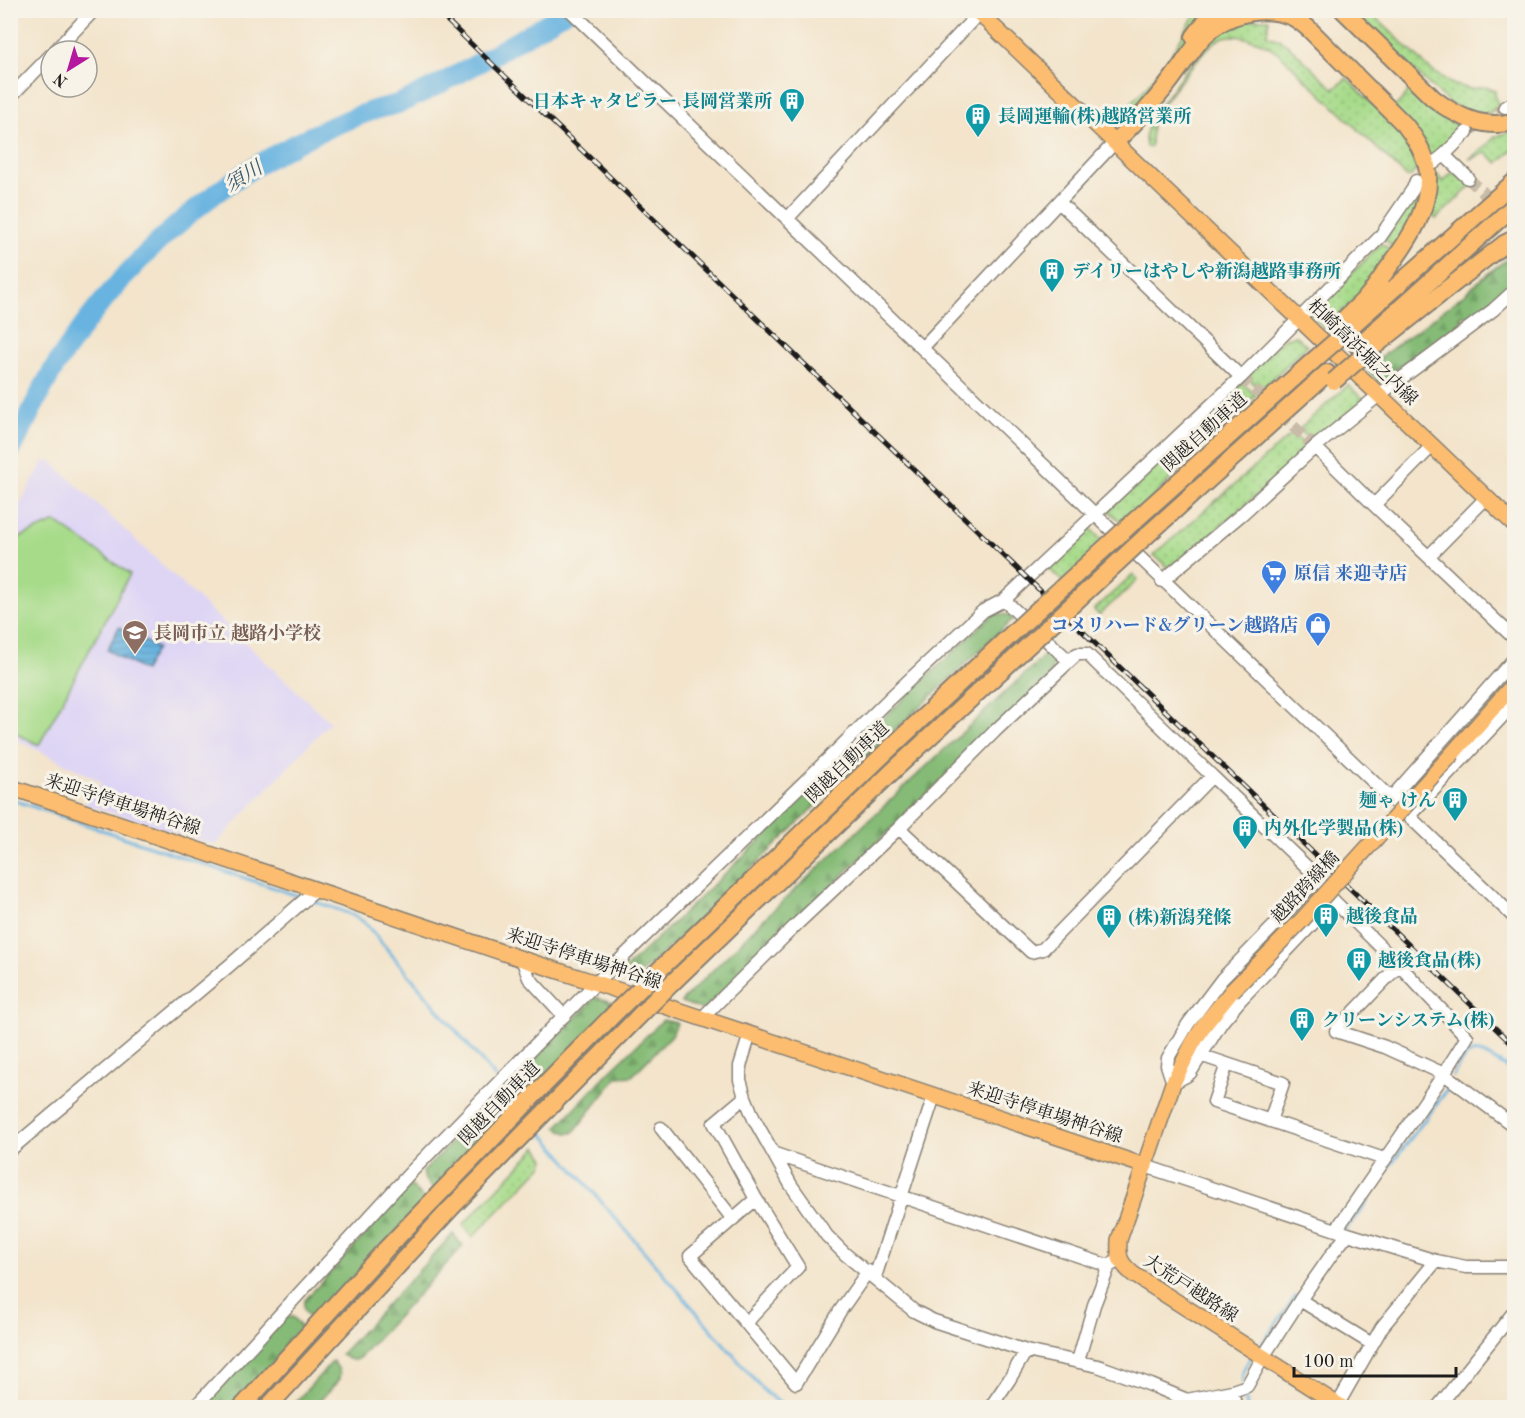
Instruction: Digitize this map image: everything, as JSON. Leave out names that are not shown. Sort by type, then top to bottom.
[{"type":"highway","points":[[1161,92],[1197,32],[1214,10]]},
{"type":"highway","points":[[1343,10],[1432,98],[1447,109],[1474,122],[1490,124],[1515,122]]},
{"type":"highway","points":[[1115,142],[1137,122],[1204,36],[1224,21],[1246,14],[1273,12],[1289,16],[1309,29],[1394,112],[1416,139],[1427,167],[1425,199],[1413,233],[1341,329]]},
{"type":"highway","points":[[1341,329],[1515,182]]},
{"type":"highway","name":"関越自動車道","points":[[267,1407],[551,1104],[672,983],[895,769],[1145,537],[1362,349],[1515,206]]},
{"type":"highway","points":[[1362,349],[1504,244],[1515,239]]},
{"type":"highway","name":"関越自動車道","points":[[241,1407],[385,1250],[620,1008],[885,752],[1341,329]]},
{"type":"main road","name":"柏崎高浜堀之内線","points":[[978,12],[1515,524]]},
{"type":"main road","name":"越路跨線橋","points":[[1232,991],[1302,920],[1515,684]]},
{"type":"main road","name":"来迎寺停車場神谷線","points":[[10,787],[1145,1166]]},
{"type":"main road","name":"大荒戸越路線","points":[[1232,991],[1205,1024],[1173,1083],[1119,1240],[1114,1263],[1123,1266],[1132,1274],[1340,1406]]},
{"type":"street","points":[[66,39],[94,10]]},
{"type":"street","points":[[570,10],[1515,917]]},
{"type":"street","points":[[787,219],[978,12]]},
{"type":"street","points":[[10,97],[39,67]]},
{"type":"street","points":[[1467,132],[1439,159],[1468,178]]},
{"type":"street","points":[[922,348],[1115,142]]},
{"type":"street","points":[[194,1407],[408,1174],[596,982],[897,691],[983,611],[1004,600],[1241,377],[1380,237],[1413,189],[1416,181]]},
{"type":"street","points":[[1059,202],[1241,377]]},
{"type":"street","points":[[1162,580],[1242,514],[1315,447],[1515,291]]},
{"type":"street","points":[[1374,505],[1433,445]]},
{"type":"street","points":[[1315,447],[1515,638]]},
{"type":"street","points":[[1429,556],[1487,497]]},
{"type":"street","points":[[1004,600],[1069,661]]},
{"type":"street","points":[[702,1018],[899,828],[995,730],[1077,654],[1087,654],[1310,870],[1334,901],[1467,1036],[1444,1074],[1335,1230]]},
{"type":"street","points":[[1391,798],[1515,659]]},
{"type":"street","points":[[1409,816],[1515,704]]},
{"type":"street","points":[[899,828],[1032,951],[1043,949],[1212,776]]},
{"type":"street","points":[[1317,879],[1222,980],[1188,1024],[1168,1058],[1167,1065],[1173,1083],[1190,1073],[1221,1023],[1241,999],[1334,901]]},
{"type":"street","points":[[10,1150],[316,890]]},
{"type":"street","points":[[522,959],[529,978],[564,1016]]},
{"type":"street","points":[[1399,965],[1336,1031],[1385,1047],[1444,1074],[1515,1126]]},
{"type":"street","points":[[750,1034],[740,1066],[745,1097],[754,1119],[791,1185],[827,1236],[845,1254],[914,1311],[934,1321],[1026,1351],[1114,1371],[1184,1404],[1247,1386],[1300,1300],[1348,1234]]},
{"type":"street","points":[[1200,1055],[1283,1083],[1270,1121]]},
{"type":"street","points":[[1227,1064],[1214,1102],[1384,1159]]},
{"type":"street","points":[[756,1199],[690,1256],[796,1383],[840,1311],[871,1274],[902,1197],[934,1096]]},
{"type":"street","points":[[745,1097],[714,1123],[756,1199],[798,1267],[746,1323]]},
{"type":"street","points":[[661,1128],[733,1219]]},
{"type":"street","points":[[775,1154],[902,1197],[1114,1263],[1094,1305],[1078,1361]]},
{"type":"street","points":[[1145,1166],[1335,1230],[1436,1261],[1466,1267],[1515,1267]]},
{"type":"street","points":[[1340,1406],[1382,1326],[1436,1261]]},
{"type":"street","points":[[1300,1300],[1372,1344]]},
{"type":"street","points":[[1437,1407],[1515,1312]]},
{"type":"street","points":[[990,1407],[1026,1351]]},
{"type":"street","points":[[1232,1391],[1236,1407]]},
{"type":"shaded area","name":"長岡市立 越路小学校","points":[[50,460],[330,722],[215,845],[84,804],[102,782],[11,737],[11,521],[43,462]]},
{"type":"green space","points":[[1197,11],[1207,11],[1156,88],[1130,112],[1116,117],[1112,113],[1129,105],[1169,58]]},
{"type":"green space","points":[[1349,11],[1369,11],[1432,71],[1452,84],[1470,89],[1486,87],[1495,91],[1495,98],[1499,105],[1487,115],[1478,117],[1448,102]]},
{"type":"green space","points":[[1257,19],[1269,19],[1267,35],[1287,44],[1334,89],[1347,78],[1403,136],[1414,154],[1417,170],[1407,177],[1273,49],[1255,40],[1233,36],[1221,38],[1214,43],[1186,73],[1155,115],[1152,121],[1151,146],[1146,147],[1145,137],[1150,119],[1184,72],[1214,37],[1231,26]]},
{"type":"green space","points":[[1413,87],[1438,112],[1462,130],[1431,161],[1394,108]]},
{"type":"green space","points":[[1514,132],[1514,149],[1498,163],[1486,153],[1469,159],[1495,137]]},
{"type":"green space","points":[[1435,172],[1443,182],[1451,173],[1458,174],[1472,185],[1436,219],[1428,212],[1435,192]]},
{"type":"green space","points":[[1419,190],[1416,214],[1367,288],[1325,329],[1310,315],[1381,244],[1390,249],[1392,246],[1384,239]]},
{"type":"green space","points":[[1514,255],[1514,283],[1468,319],[1463,314],[1460,317],[1465,321],[1395,370],[1381,384],[1366,369],[1452,304],[1497,266]]},
{"type":"green space","points":[[1296,336],[1307,346],[1260,391],[1250,380],[1248,374],[1284,338]]},
{"type":"green space","points":[[1242,383],[1256,395],[1207,440],[1124,525],[1109,511],[1182,438]]},
{"type":"green space","points":[[1348,385],[1363,399],[1362,404],[1320,440],[1310,438],[1299,429]]},
{"type":"green space","points":[[1293,433],[1306,447],[1306,453],[1170,569],[1154,555]]},
{"type":"green space","points":[[56,522],[130,574],[39,745],[11,731],[11,550],[20,537]]},
{"type":"green space","points":[[1089,527],[1104,543],[1063,582],[1047,567]]},
{"type":"green space","points":[[1133,574],[1138,580],[1099,615],[1094,610]]},
{"type":"green space","points":[[992,615],[1009,615],[1013,619],[683,935],[630,983],[624,981],[622,974],[627,967],[776,825],[812,786]]},
{"type":"green space","points":[[1048,652],[1052,665],[1049,677],[703,1010],[681,1002],[768,915]]},
{"type":"green space","points":[[596,997],[618,1004],[528,1094],[520,1084],[518,1076]]},
{"type":"green space","points":[[663,1020],[677,1023],[672,1035],[632,1076],[617,1077],[573,1133],[567,1133],[557,1127],[609,1072]]},
{"type":"green space","points":[[490,1106],[508,1115],[435,1191],[425,1180],[423,1172],[486,1107]]},
{"type":"green space","points":[[537,1147],[545,1159],[543,1165],[473,1237],[463,1225]]},
{"type":"green space","points":[[411,1185],[425,1201],[313,1320],[305,1311],[305,1300]]},
{"type":"green space","points":[[453,1234],[463,1246],[358,1359],[349,1359],[341,1354]]},
{"type":"green space","points":[[293,1317],[303,1330],[233,1407],[201,1408],[283,1319]]},
{"type":"green space","points":[[333,1361],[338,1368],[338,1381],[314,1407],[291,1407]]},
{"type":"water","points":[[119,627],[157,648],[144,671],[107,650]]},
{"type":"waterway","name":"須川","points":[[10,452],[48,379],[85,323],[138,262],[198,207],[264,161],[299,142],[346,121],[401,103],[426,91],[488,58],[568,10]]},
{"type":"waterway","points":[[10,799],[301,897]]},
{"type":"waterway","points":[[310,900],[346,912],[365,923],[496,1078]]},
{"type":"waterway","points":[[1453,1076],[1459,1064],[1471,1053],[1485,1055],[1514,1070]]},
{"type":"waterway","points":[[500,1083],[518,1103]]},
{"type":"waterway","points":[[1345,1230],[1451,1083]]},
{"type":"waterway","points":[[537,1127],[766,1393],[790,1408]]},
{"type":"waterway","points":[[1258,1349],[1296,1296]]},
{"type":"waterway","points":[[1243,1383],[1244,1369],[1252,1357]]},
{"type":"waterway","points":[[1244,1390],[1247,1408]]},
{"type":"tunnel","points":[[1467,132],[1505,107]]},
{"type":"tunnel","points":[[1468,178],[1514,222]]},
{"type":"tunnel","points":[[1241,377],[1315,447]]},
{"type":"railway","points":[[436,10],[1514,1046]]},
{"type":"place","name":"日本キャタピラー 長岡営業所","points":[[792,124]]},
{"type":"place","name":"長岡運輸(株)越路営業所","points":[[978,139]]},
{"type":"place","name":"デイリーはやしや新潟越路事務所","points":[[1052,294]]},
{"type":"place","name":"原信 来迎寺店","points":[[1274,596]]},
{"type":"place","name":"コメリハード&グリーン越路店","points":[[1318,648]]},
{"type":"place","name":"長岡市立 越路小学校","points":[[135,656]]},
{"type":"place","name":"麺ゃ けん","points":[[1455,823]]},
{"type":"place","name":"内外化学製品(株)","points":[[1245,851]]},
{"type":"place","name":"越後食品","points":[[1326,939]]},
{"type":"place","name":"(株)新潟発條","points":[[1109,940]]},
{"type":"place","name":"越後食品(株)","points":[[1359,983]]},
{"type":"place","name":"クリーンシステム(株)","points":[[1302,1043]]}]
